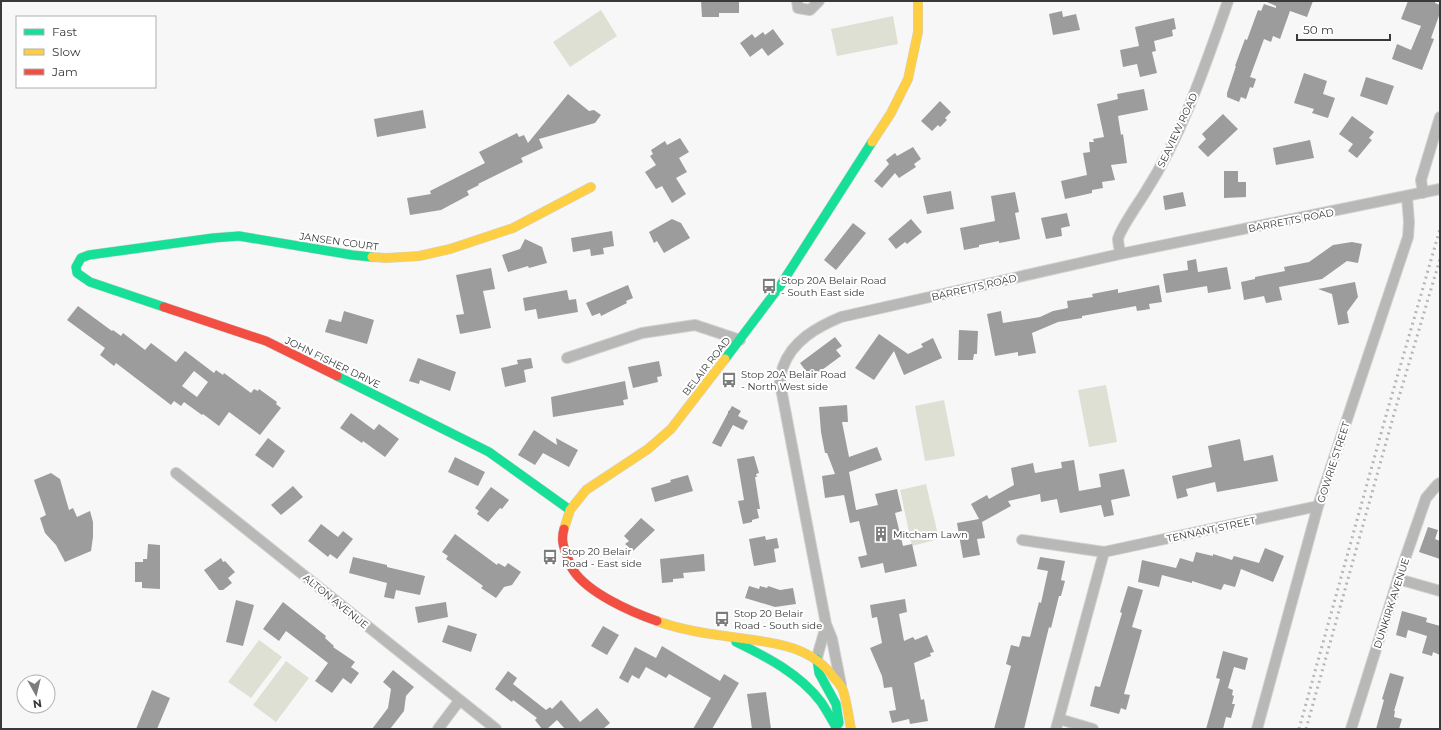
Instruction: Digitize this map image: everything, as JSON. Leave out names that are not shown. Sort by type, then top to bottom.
[{"type":"main road","name":"BELAIR ROAD","points":[[851,729],[842,688],[831,673],[817,659],[790,647],[769,642],[722,636],[674,627],[632,612],[589,587],[573,570],[563,546],[562,536],[570,510],[586,490],[648,449],[671,429],[740,340],[788,272],[871,144],[898,99],[908,79],[918,32],[918,1]]},
{"type":"main road","name":"JANSEN COURT","points":[[76,265],[81,258],[89,255],[213,238],[240,236],[352,255],[386,258],[418,256],[450,249],[513,228],[591,188]]},
{"type":"main road","name":"JOHN FISHER DRIVE","points":[[76,265],[77,273],[90,282],[266,341],[482,448],[570,510]]},
{"type":"main road","name":"BELAIR ROAD","points":[[722,636],[750,648],[791,672],[820,701],[837,729]]},
{"type":"main road","points":[[817,659],[819,673],[836,704],[840,729]]},
{"type":"street","points":[[797,1],[798,8],[810,10],[819,1]]},
{"type":"street","name":"SEAVIEW ROAD","points":[[1120,254],[1118,239],[1172,144],[1195,90],[1228,1]]},
{"type":"street","points":[[1422,193],[1421,180],[1440,117]]},
{"type":"street","name":"BARRETTS ROAD","points":[[842,688],[832,639],[826,624],[780,383],[782,368],[790,352],[806,337],[821,326],[841,318],[1120,254],[1440,190]]},
{"type":"street","name":"GOWRIE STREET","points":[[1257,729],[1318,506],[1408,237],[1409,222],[1407,197]]},
{"type":"street","points":[[567,358],[642,333],[695,325],[740,340]]},
{"type":"street","name":"ALTON AVENUE","points":[[176,473],[459,701],[496,729]]},
{"type":"street","name":"DUNKIRK AVENUE","points":[[1351,729],[1398,579],[1426,498],[1440,483]]},
{"type":"street","name":"TENNANT STREET","points":[[1022,540],[1104,552],[1318,506]]},
{"type":"street","points":[[1093,729],[1057,724],[1104,552]]},
{"type":"street","points":[[1398,579],[1440,591]]},
{"type":"street","name":"BARRETTS ROAD","points":[[817,659],[819,646],[825,634],[826,624]]},
{"type":"street","points":[[438,729],[459,701]]},
{"type":"shaded area","points":[[601,10],[617,36],[570,67],[553,42]]},
{"type":"shaded area","points":[[893,16],[898,44],[837,56],[831,29]]},
{"type":"shaded area","points":[[1106,385],[1117,442],[1089,447],[1078,390]]},
{"type":"shaded area","points":[[944,400],[955,456],[925,461],[915,406]]},
{"type":"shaded area","points":[[926,484],[939,539],[912,546],[900,490]]},
{"type":"shaded area","points":[[259,640],[282,657],[251,698],[228,682]]},
{"type":"shaded area","points":[[286,661],[309,678],[276,722],[253,705]]},
{"type":"building","points":[[701,1],[739,1],[739,13],[719,13],[719,17],[702,17]]},
{"type":"building","points":[[1267,1],[1313,1],[1307,17],[1290,11],[1280,39],[1273,36],[1271,42],[1264,39],[1250,77],[1256,79],[1253,88],[1250,87],[1246,99],[1241,97],[1239,102],[1227,97],[1227,93],[1245,39],[1247,40],[1258,10],[1261,11],[1264,4],[1276,8],[1276,6]]},
{"type":"building","points":[[1408,1],[1435,1],[1435,3],[1440,5],[1440,13],[1431,38],[1434,39],[1422,70],[1392,59],[1397,44],[1411,50],[1421,26],[1401,19]]},
{"type":"building","points":[[1062,11],[1063,17],[1076,14],[1080,30],[1053,35],[1049,14]]},
{"type":"building","points":[[1174,18],[1176,29],[1172,30],[1173,36],[1154,41],[1156,51],[1152,52],[1157,73],[1140,77],[1137,64],[1123,67],[1120,50],[1139,46],[1135,27]]},
{"type":"building","points":[[773,29],[784,44],[768,56],[762,48],[750,57],[740,43],[752,34],[755,38],[763,32],[765,35]]},
{"type":"building","points":[[1304,73],[1327,81],[1323,94],[1335,98],[1328,118],[1312,113],[1314,109],[1294,103]]},
{"type":"building","points":[[1366,77],[1394,86],[1387,105],[1360,96]]},
{"type":"building","points":[[1144,89],[1148,110],[1118,116],[1121,135],[1123,134],[1127,163],[1111,165],[1115,180],[1102,182],[1103,188],[1092,190],[1092,193],[1065,199],[1061,181],[1087,175],[1083,153],[1090,152],[1089,142],[1094,142],[1093,139],[1104,137],[1097,104],[1118,99],[1117,94]]},
{"type":"building","points":[[568,94],[589,111],[594,110],[601,115],[595,123],[539,139],[543,148],[521,158],[523,162],[478,184],[479,185],[467,191],[469,195],[441,210],[410,215],[407,198],[431,194],[430,191],[485,163],[479,152],[517,133],[519,137],[524,135],[528,143]]},
{"type":"building","points":[[940,101],[951,112],[945,118],[947,120],[940,127],[938,125],[932,131],[921,121]]},
{"type":"building","points":[[423,110],[426,128],[377,137],[374,119]]},
{"type":"building","points":[[1223,114],[1238,129],[1208,157],[1198,147],[1206,139],[1202,134]]},
{"type":"building","points":[[1352,116],[1374,132],[1369,138],[1372,140],[1357,158],[1348,151],[1353,144],[1339,134]]},
{"type":"building","points":[[680,138],[689,152],[679,158],[687,172],[676,178],[686,194],[672,203],[662,186],[656,189],[645,172],[656,165],[650,156],[653,154],[651,150],[665,141],[667,145]]},
{"type":"building","points":[[1310,140],[1314,158],[1276,165],[1273,148]]},
{"type":"building","points":[[913,147],[921,159],[914,164],[916,167],[899,178],[895,173],[882,188],[874,181],[889,164],[886,160],[895,153],[897,156]]},
{"type":"building","points":[[1224,171],[1238,171],[1238,182],[1246,182],[1246,197],[1224,198]]},
{"type":"building","points":[[951,191],[954,209],[927,214],[923,196]]},
{"type":"building","points":[[1015,192],[1019,212],[1015,213],[1020,239],[999,243],[999,241],[964,250],[960,228],[995,221],[991,196]]},
{"type":"building","points":[[1183,192],[1186,206],[1165,210],[1163,196]]},
{"type":"building","points":[[1067,213],[1070,226],[1061,228],[1062,236],[1046,239],[1041,218]]},
{"type":"building","points":[[672,219],[681,223],[690,238],[664,253],[657,241],[654,243],[649,232]]},
{"type":"building","points":[[911,219],[922,232],[907,244],[905,242],[896,249],[888,239]]},
{"type":"building","points":[[853,223],[866,233],[836,270],[824,260]]},
{"type":"building","points":[[612,231],[614,246],[603,248],[604,254],[591,256],[590,249],[573,252],[571,238]]},
{"type":"building","points":[[525,239],[542,247],[547,263],[529,268],[528,266],[508,272],[502,255],[520,249]]},
{"type":"building","points":[[1352,242],[1362,244],[1358,263],[1347,261],[1322,279],[1279,287],[1282,300],[1266,303],[1264,296],[1244,300],[1241,282],[1255,279],[1255,277],[1285,271],[1284,267],[1309,262],[1333,245]]},
{"type":"building","points":[[1196,259],[1198,272],[1227,267],[1231,289],[1208,293],[1207,286],[1166,293],[1163,274],[1188,270],[1187,261]]},
{"type":"building","points":[[491,268],[495,289],[483,291],[491,328],[460,334],[456,315],[464,314],[456,275]]},
{"type":"building","points":[[1355,282],[1358,297],[1347,312],[1349,323],[1338,325],[1332,294],[1318,289]]},
{"type":"building","points":[[628,285],[633,298],[626,301],[627,303],[601,316],[600,313],[592,316],[586,303]]},
{"type":"building","points":[[1159,285],[1162,302],[1149,304],[1150,309],[1137,311],[1136,306],[1058,322],[1032,333],[1036,353],[1018,356],[1018,352],[995,356],[987,314],[1001,311],[1003,323],[1040,317],[1053,311],[1068,308],[1067,301],[1093,297],[1092,294],[1118,289],[1118,293]]},
{"type":"building","points":[[567,290],[569,300],[576,299],[578,312],[538,319],[536,309],[525,311],[523,298]]},
{"type":"building","points":[[78,306],[112,331],[113,330],[121,336],[123,333],[145,350],[151,343],[176,362],[185,351],[214,373],[216,370],[223,375],[224,373],[251,393],[254,389],[258,391],[259,389],[277,402],[276,404],[281,408],[260,435],[229,412],[219,426],[184,402],[181,406],[174,401],[171,405],[116,363],[114,366],[100,355],[105,348],[67,320]],"holes":[[[194,371],[208,382],[197,397],[182,386]]]},
{"type":"building","points":[[344,311],[374,320],[367,344],[325,332],[329,319],[341,322]]},
{"type":"building","points":[[959,330],[978,331],[977,354],[974,354],[973,360],[958,360]]},
{"type":"building","points":[[879,334],[908,354],[923,347],[921,344],[933,338],[942,358],[904,375],[894,351],[874,380],[855,368]]},
{"type":"building","points":[[835,337],[842,346],[836,350],[841,356],[811,378],[800,363]]},
{"type":"building","points":[[418,358],[456,372],[450,391],[420,380],[419,384],[409,381]]},
{"type":"building","points":[[531,358],[533,368],[524,370],[526,382],[505,387],[501,368],[518,364],[517,360]]},
{"type":"building","points":[[659,361],[662,376],[657,377],[658,382],[633,388],[628,367]]},
{"type":"building","points":[[625,381],[628,399],[623,400],[624,405],[553,417],[551,397]]},
{"type":"building","points":[[847,405],[848,422],[842,422],[849,457],[877,447],[882,460],[849,472],[856,510],[878,505],[875,494],[897,489],[902,511],[895,513],[903,546],[912,544],[917,566],[885,573],[883,563],[861,568],[858,557],[867,555],[859,521],[850,523],[844,495],[825,498],[822,476],[835,474],[827,453],[825,453],[821,432],[819,407]]},
{"type":"building","points":[[732,406],[741,411],[738,416],[748,421],[743,430],[733,425],[721,447],[712,443]]},
{"type":"building","points":[[351,413],[374,430],[379,424],[399,439],[385,457],[363,441],[362,443],[340,428]]},
{"type":"building","points":[[534,430],[557,445],[556,438],[578,450],[569,467],[543,453],[535,465],[518,455]]},
{"type":"building","points":[[268,438],[285,451],[273,468],[255,455]]},
{"type":"building","points":[[1240,439],[1244,461],[1273,455],[1278,481],[1217,492],[1215,482],[1186,489],[1188,496],[1177,499],[1172,476],[1212,467],[1208,446]]},
{"type":"building","points":[[754,456],[759,473],[756,474],[757,477],[755,477],[760,509],[757,509],[759,518],[752,520],[752,522],[743,524],[738,501],[744,500],[737,459]]},
{"type":"building","points":[[455,457],[485,472],[478,486],[448,472]]},
{"type":"building","points":[[1074,460],[1079,491],[1101,487],[1099,474],[1124,469],[1130,496],[1111,500],[1114,515],[1104,517],[1101,505],[1060,513],[1057,499],[1041,502],[1040,494],[1008,501],[1011,506],[982,522],[985,538],[977,539],[980,555],[963,558],[957,523],[979,519],[971,504],[987,495],[989,499],[1014,485],[1011,468],[1033,463],[1035,473],[1062,468],[1061,462]]},
{"type":"building","points":[[51,473],[60,479],[69,510],[73,508],[77,517],[90,511],[93,522],[91,551],[65,562],[56,545],[45,533],[40,518],[46,515],[34,480]]},
{"type":"building","points":[[688,475],[693,491],[655,502],[651,488],[671,482],[670,480]]},
{"type":"building","points":[[293,486],[303,497],[281,515],[271,505]]},
{"type":"building","points":[[491,487],[509,500],[488,522],[477,514],[479,511],[475,508]]},
{"type":"building","points":[[641,518],[655,530],[633,551],[625,544],[629,541],[624,536]]},
{"type":"building","points":[[321,524],[338,537],[343,531],[353,539],[337,559],[330,554],[328,557],[308,541]]},
{"type":"building","points":[[1428,527],[1438,530],[1435,539],[1440,541],[1440,559],[1419,552]]},
{"type":"building","points":[[455,534],[497,565],[498,563],[505,567],[508,563],[521,572],[512,585],[504,587],[496,598],[481,588],[483,586],[446,559],[448,556],[442,552]]},
{"type":"building","points":[[765,536],[766,540],[777,538],[779,548],[774,549],[776,562],[754,566],[749,539]]},
{"type":"building","points":[[148,544],[160,545],[160,589],[142,588],[142,582],[135,582],[135,562],[143,562],[143,559],[147,559]]},
{"type":"building","points":[[1265,548],[1284,556],[1273,582],[1241,569],[1235,587],[1224,584],[1221,590],[1192,581],[1192,583],[1162,575],[1159,587],[1138,582],[1142,560],[1176,568],[1180,558],[1193,562],[1196,552],[1213,556],[1213,554],[1232,560],[1234,556],[1259,563]]},
{"type":"building","points":[[704,554],[705,571],[683,573],[684,578],[673,579],[673,582],[662,583],[660,559]]},
{"type":"building","points":[[353,557],[425,576],[420,595],[396,590],[394,599],[384,597],[387,583],[349,573]]},
{"type":"building","points":[[1040,557],[1065,561],[1061,580],[1065,581],[1061,596],[1059,596],[1051,628],[1049,627],[1024,729],[994,729],[1011,666],[1006,664],[1011,645],[1019,647],[1022,636],[1030,637],[1039,602],[1041,603],[1048,571],[1037,569]]},
{"type":"building","points":[[221,558],[223,562],[225,561],[235,572],[228,578],[232,583],[223,590],[219,590],[204,570]]},
{"type":"building","points":[[749,586],[759,589],[760,586],[767,588],[768,586],[780,590],[793,588],[796,604],[775,607],[745,598]]},
{"type":"building","points":[[1128,586],[1143,590],[1132,627],[1142,630],[1124,694],[1130,695],[1126,710],[1121,708],[1119,714],[1090,706],[1095,686],[1100,687],[1122,613],[1120,612]]},
{"type":"building","points":[[905,599],[907,612],[899,614],[904,641],[913,637],[915,640],[927,635],[934,652],[930,653],[931,656],[914,663],[921,700],[924,699],[928,721],[910,724],[909,719],[892,723],[889,711],[896,710],[892,687],[884,688],[882,676],[870,648],[882,643],[877,617],[872,618],[870,605]]},
{"type":"building","points":[[236,600],[254,605],[243,646],[226,642]]},
{"type":"building","points":[[283,602],[326,636],[325,638],[334,646],[333,647],[355,662],[351,667],[359,673],[351,684],[343,678],[332,693],[315,681],[328,663],[286,631],[279,641],[263,629]]},
{"type":"building","points":[[446,602],[448,617],[418,623],[415,607]]},
{"type":"building","points":[[1402,611],[1427,618],[1426,622],[1440,626],[1440,655],[1433,652],[1432,656],[1422,653],[1427,636],[1408,630],[1406,638],[1396,635]]},
{"type":"building","points":[[448,625],[477,634],[471,652],[442,642]]},
{"type":"building","points":[[603,626],[619,635],[607,655],[591,646]]},
{"type":"building","points":[[662,646],[720,681],[724,674],[739,683],[712,729],[693,729],[711,698],[669,674],[666,678],[646,667],[639,679],[632,675],[628,683],[619,678],[635,647],[656,658]]},
{"type":"building","points":[[1223,651],[1248,658],[1245,670],[1234,667],[1228,688],[1233,690],[1232,695],[1234,696],[1232,704],[1235,704],[1231,718],[1226,717],[1223,729],[1206,729],[1220,679],[1216,678]]},
{"type":"building","points":[[393,670],[414,687],[406,696],[404,711],[390,729],[372,729],[388,708],[391,689],[383,682]]},
{"type":"building","points":[[508,671],[517,678],[513,684],[546,710],[550,707],[552,709],[561,700],[580,722],[597,708],[610,723],[603,729],[565,729],[557,720],[547,729],[542,729],[535,720],[537,718],[495,689]]},
{"type":"building","points":[[1390,673],[1404,677],[1394,711],[1394,717],[1402,719],[1399,729],[1376,729],[1384,700],[1382,699]]},
{"type":"building","points":[[152,690],[170,698],[157,729],[136,729]]},
{"type":"building","points":[[766,692],[771,729],[752,729],[747,694]]},
{"type":"railway","points":[[1299,729],[1387,412],[1440,229]]},
{"type":"railway","points":[[1306,729],[1394,414],[1440,259]]},
{"type":"traffic: fast","points":[[725,359],[780,286],[872,142]]},
{"type":"traffic: fast","points":[[164,307],[90,282],[77,273],[76,267],[81,258],[89,255],[213,238],[239,236],[372,257]]},
{"type":"traffic: fast","points":[[337,376],[489,452],[570,510]]},
{"type":"traffic: fast","points":[[736,642],[771,660],[803,683],[821,702],[837,729]]},
{"type":"traffic: fast","points":[[817,659],[819,673],[836,704],[839,723]]},
{"type":"traffic: slow","points":[[872,142],[891,113],[908,79],[918,32],[918,1]]},
{"type":"traffic: slow","points":[[372,257],[386,258],[419,256],[450,249],[513,228],[591,187]]},
{"type":"traffic: slow","points":[[564,529],[570,510],[586,490],[648,449],[671,429],[725,359]]},
{"type":"traffic: slow","points":[[657,621],[708,634],[770,642],[799,650],[812,657],[824,666],[842,688],[851,729]]},
{"type":"traffic: jam","points":[[164,307],[266,341],[337,376]]},
{"type":"traffic: jam","points":[[564,529],[564,549],[572,568],[580,578],[599,594],[611,601],[657,621]]},
{"type":"place","name":"Stop 20A Belair Road - South East side","points":[[769,286]]},
{"type":"place","name":"Stop 20A Belair Road - North West side","points":[[729,380]]},
{"type":"place","name":"Mitcham Lawn","points":[[881,534]]},
{"type":"place","name":"Stop 20 Belair Road - East side","points":[[550,557]]},
{"type":"place","name":"Stop 20 Belair Road - South side","points":[[722,619]]}]
